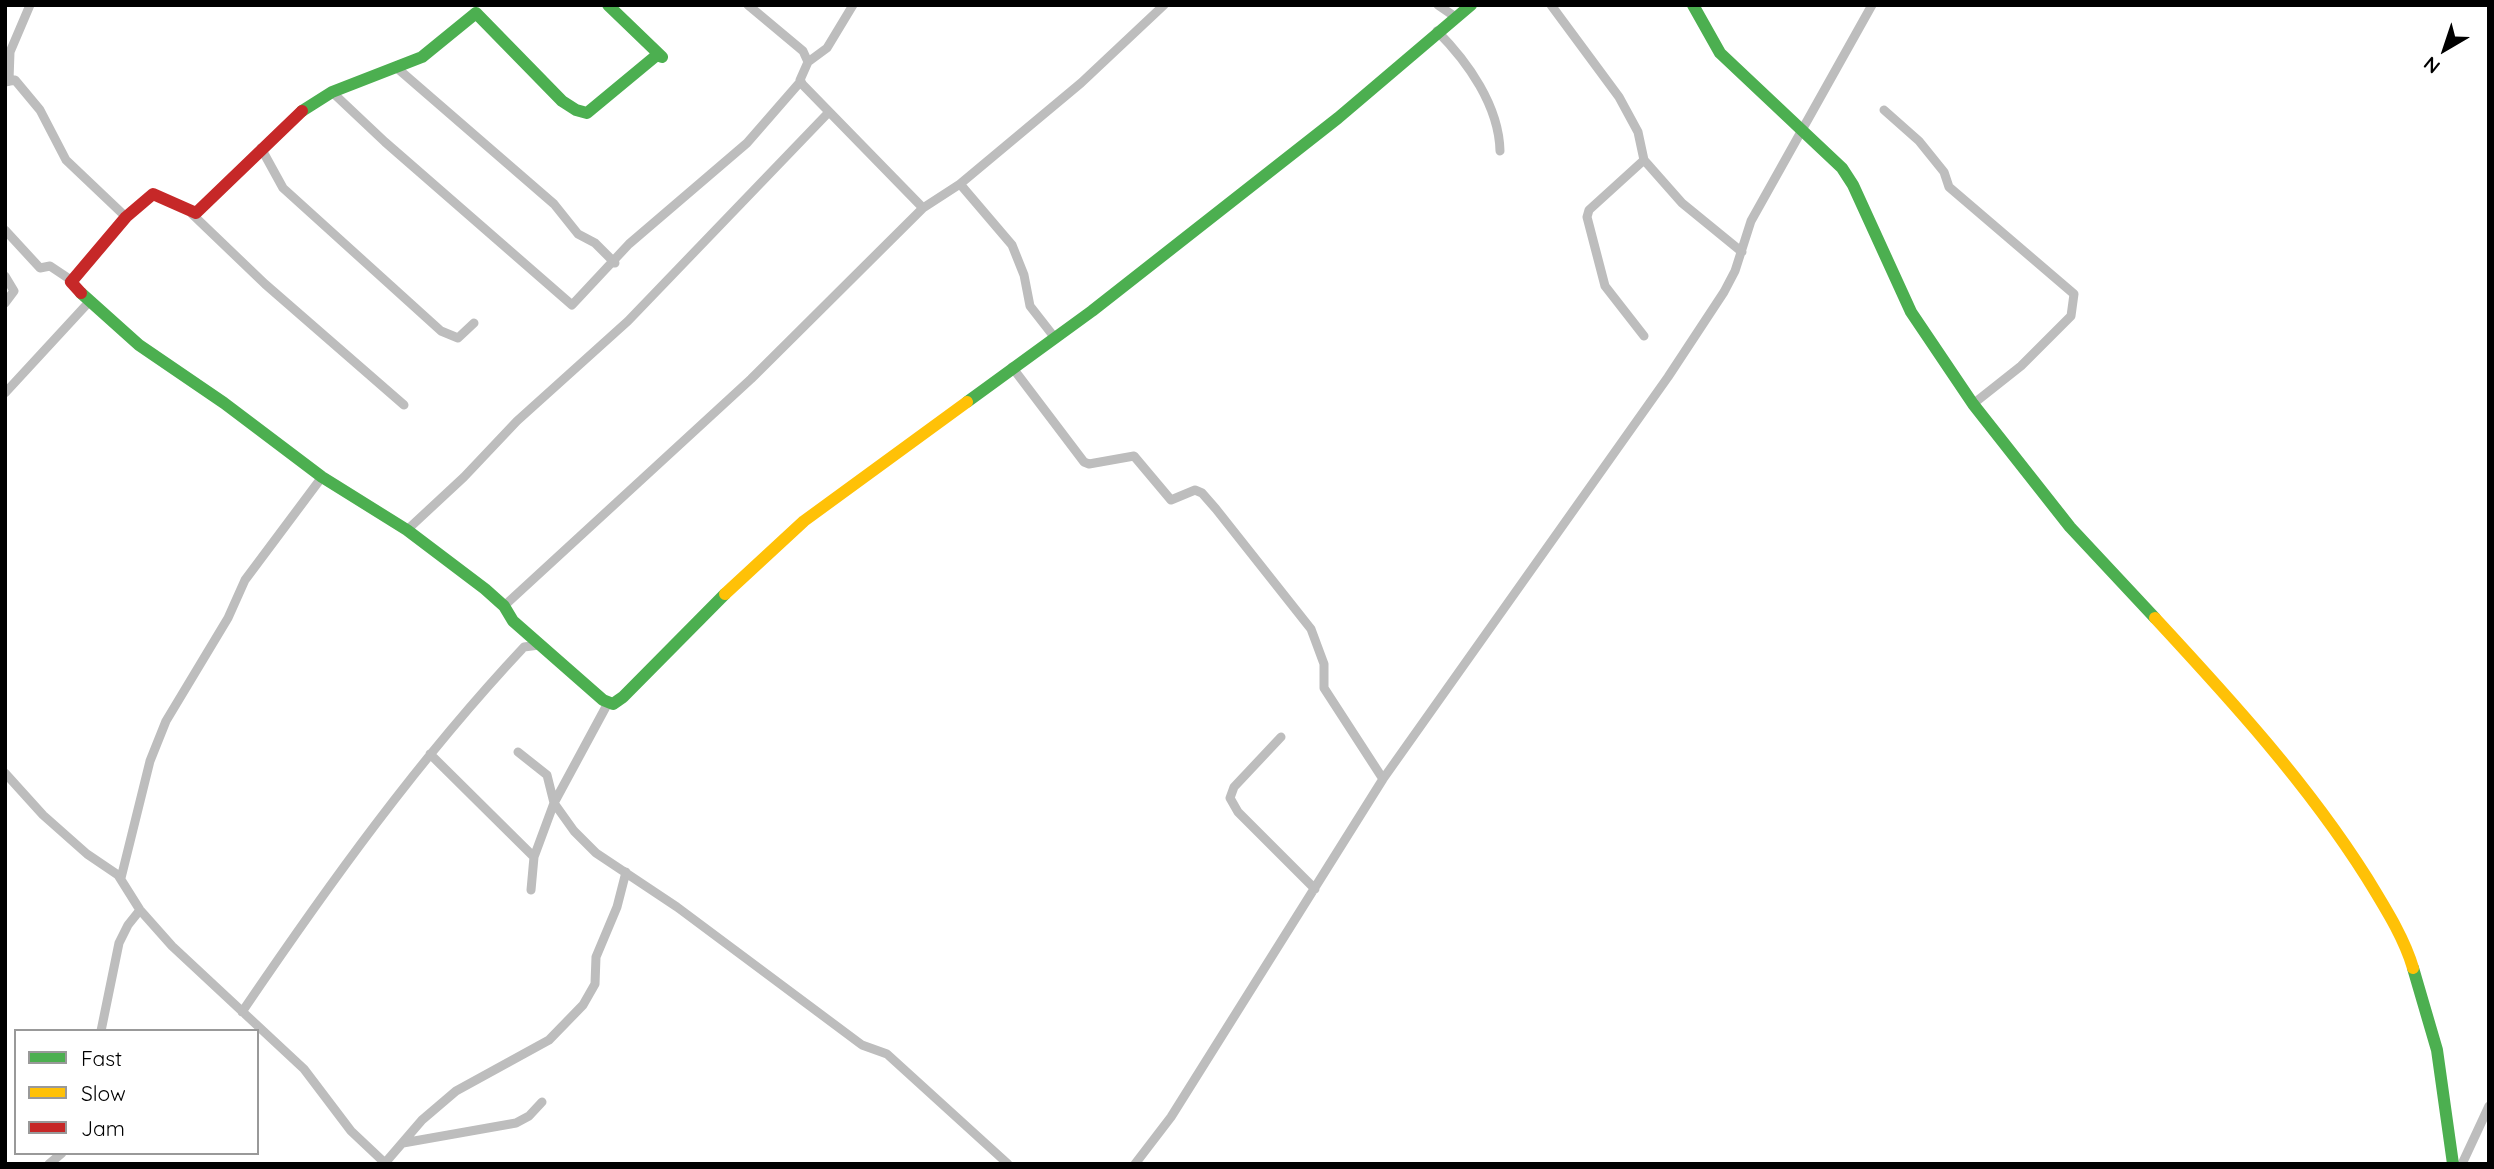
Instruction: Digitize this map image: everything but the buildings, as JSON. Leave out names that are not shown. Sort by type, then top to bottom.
[{"type":"street","points":[[30,5],[11,48],[7,81],[15,80],[30,96],[66,160],[125,217]]},
{"type":"street","points":[[192,214],[199,212],[300,112],[332,92],[422,57],[479,9],[525,65],[584,114],[599,105],[657,55],[662,57],[607,5]]},
{"type":"street","points":[[748,5],[803,51],[807,62]]},
{"type":"street","points":[[332,92],[567,302],[574,304],[615,263],[629,244],[747,143],[801,81],[807,62],[827,48],[853,5]]},
{"type":"street","points":[[505,606],[751,379],[923,208],[960,184],[1081,83],[1164,5]]},
{"type":"street","points":[[1438,5],[1454,16]]},
{"type":"street","points":[[531,890],[534,857],[554,803],[608,703],[623,698],[766,553],[804,520],[1055,338],[1338,118],[1454,16],[1471,5]]},
{"type":"street","points":[[1551,5],[1624,106],[1638,132],[1644,160],[1682,203],[1742,252]]},
{"type":"street","points":[[1693,5],[1720,53],[1802,127],[1853,185],[1911,312],[1973,404],[2070,527],[2251,722],[2348,848],[2384,904],[2411,962],[2443,1077],[2454,1164]]},
{"type":"street","points":[[1135,1164],[1171,1117],[1384,779],[1668,377],[1724,292],[1742,252],[1751,221],[1872,5]]},
{"type":"street","points":[[1437,31],[1452,46],[1495,114],[1500,150]]},
{"type":"street","points":[[397,68],[554,204],[578,234],[596,244],[615,263]]},
{"type":"street","points":[[801,81],[923,208]]},
{"type":"street","points":[[1884,110],[1919,141],[1944,172],[1949,187],[2074,294],[2071,316],[2021,366],[1973,404]]},
{"type":"street","points":[[407,530],[464,477],[517,421],[628,321],[829,112]]},
{"type":"street","points":[[261,148],[283,188],[441,331],[458,338],[474,323]]},
{"type":"street","points":[[1644,160],[1589,210],[1587,218],[1605,286],[1644,336]]},
{"type":"street","points":[[960,184],[1013,245],[1024,275],[1030,306],[1055,338]]},
{"type":"street","points":[[71,281],[117,230],[125,217],[158,193],[192,214],[275,293],[404,405]]},
{"type":"street","points":[[5,230],[40,268],[50,266],[71,281],[89,302],[139,345],[215,396],[322,477],[407,530],[505,606],[513,621],[608,703]]},
{"type":"street","points":[[5,276],[14,291],[5,303]]},
{"type":"street","points":[[5,393],[89,302]]},
{"type":"street","points":[[1012,367],[1084,462],[1089,464],[1134,456],[1171,500],[1195,490],[1202,493],[1311,629],[1324,664],[1325,688],[1384,779]]},
{"type":"street","points":[[121,878],[145,780],[166,721],[228,618],[245,580],[322,477]]},
{"type":"street","points":[[242,1012],[357,846],[430,754],[524,647],[539,645]]},
{"type":"street","points":[[1281,737],[1234,787],[1230,799],[1238,812],[1315,890]]},
{"type":"street","points":[[518,752],[547,775],[554,803],[574,831],[596,853],[862,1045],[883,1052],[896,1061],[1008,1164]]},
{"type":"street","points":[[430,754],[534,857]]},
{"type":"street","points":[[5,773],[43,816],[121,878],[140,910],[172,946],[304,1069],[351,1131],[386,1163],[422,1120],[456,1091],[549,1040],[583,1005],[595,984],[596,959],[617,907],[625,872]]},
{"type":"street","points":[[101,1029],[119,943],[140,910]]},
{"type":"street","points":[[401,1143],[422,1137],[516,1124],[542,1102]]},
{"type":"street","points":[[2462,1164],[2489,1106]]},
{"type":"traffic: fast","points":[[302,111],[332,92],[422,57],[476,13],[562,101],[587,113],[657,55],[662,57],[608,5]]},
{"type":"traffic: fast","points":[[967,402],[1092,311],[1338,118],[1471,5]]},
{"type":"traffic: fast","points":[[1693,5],[1720,53],[1842,168],[1853,185],[1911,312],[1973,404],[2070,527],[2155,618]]},
{"type":"traffic: fast","points":[[81,293],[139,345],[224,403],[322,477],[407,530],[485,589],[504,606],[513,621],[603,700],[613,704],[623,697],[725,594]]},
{"type":"traffic: fast","points":[[2413,968],[2437,1050],[2453,1164]]},
{"type":"traffic: slow","points":[[725,594],[804,521],[967,402]]},
{"type":"traffic: slow","points":[[2155,618],[2240,711],[2319,809],[2387,911],[2413,968]]},
{"type":"traffic: jam","points":[[81,293],[71,282],[126,217],[153,194],[196,213],[302,111]]}]
